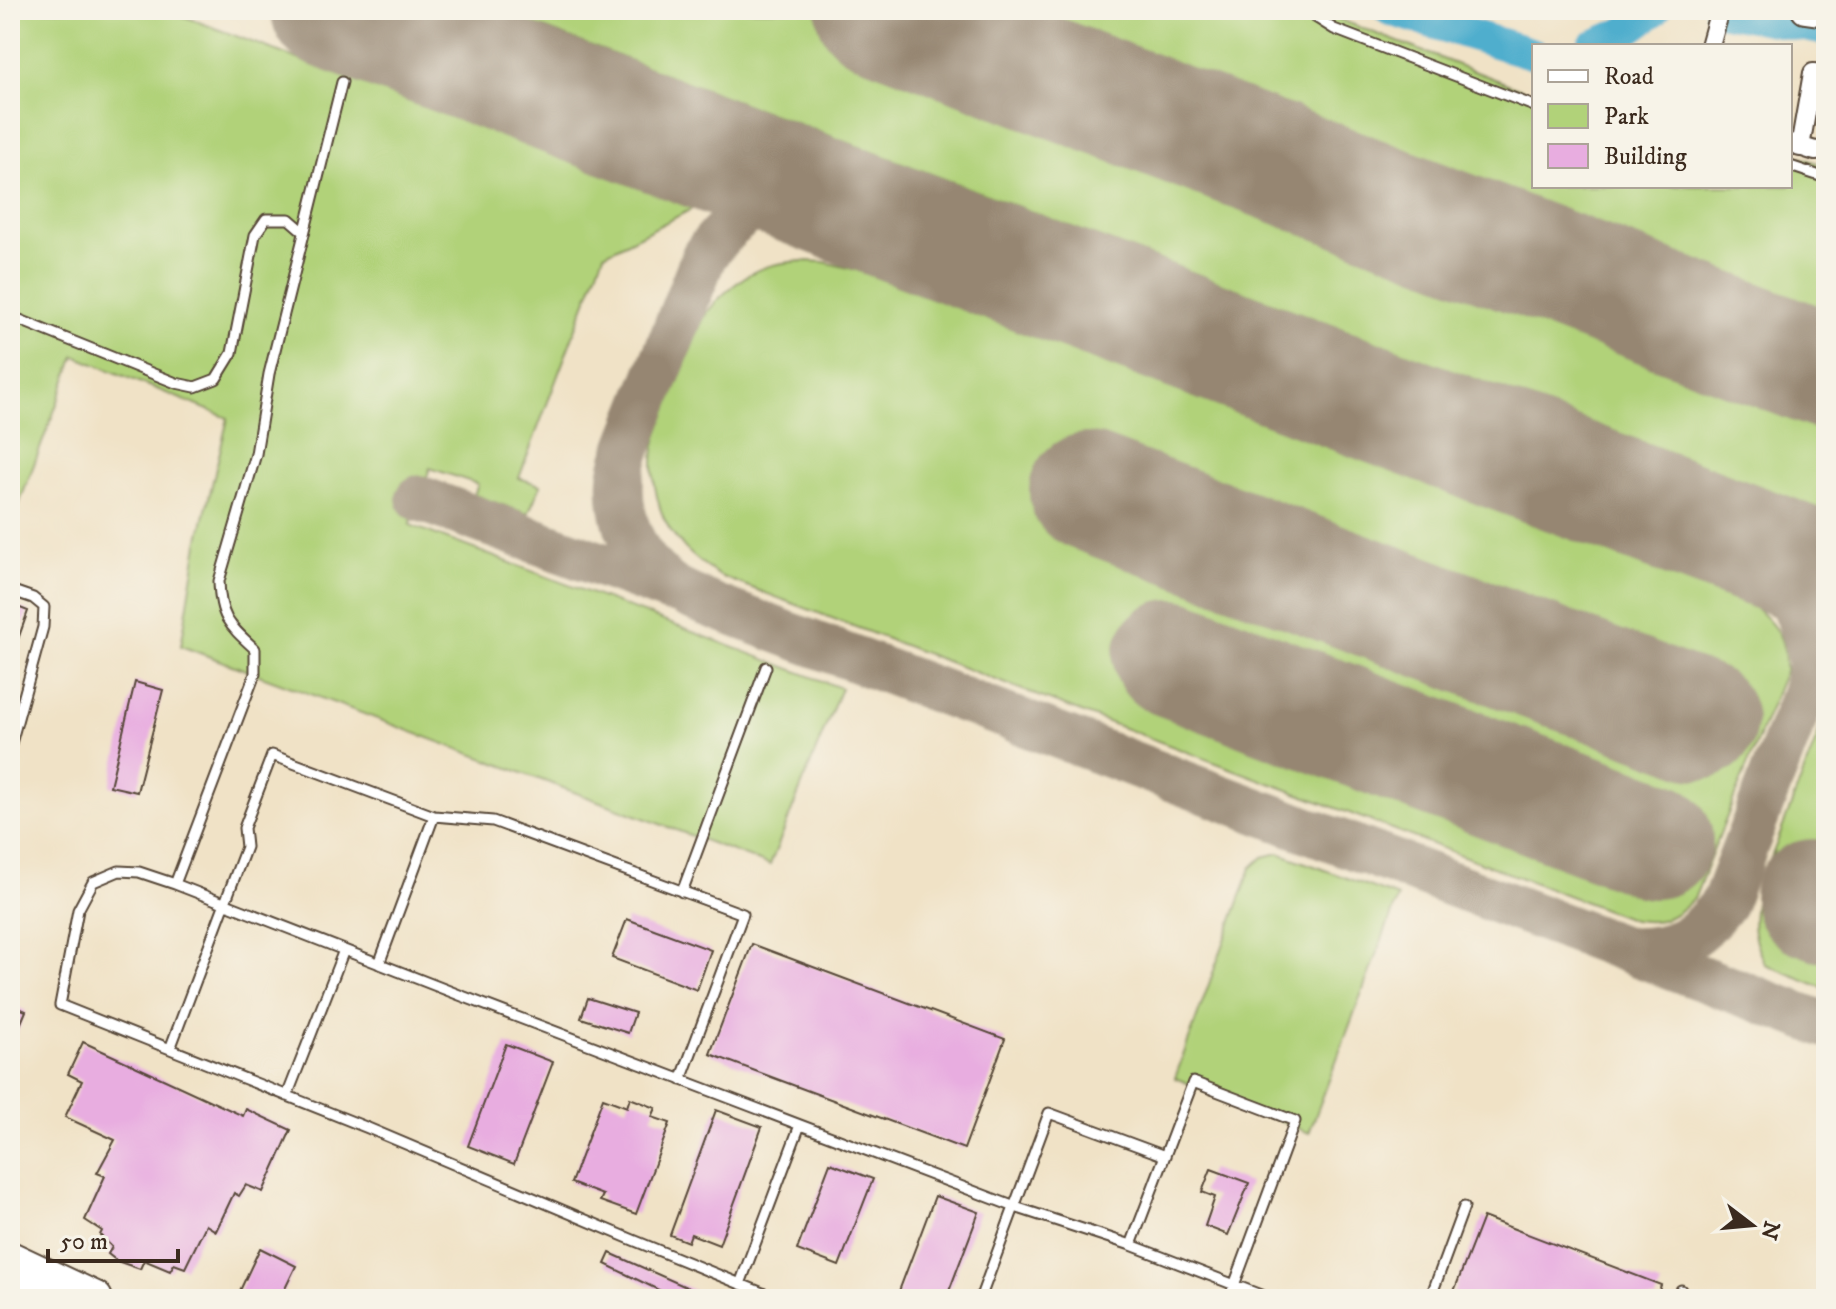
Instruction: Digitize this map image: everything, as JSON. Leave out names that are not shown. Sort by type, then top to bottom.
[{"type":"highway","points":[[22,1276],[95,1299]]},
{"type":"street","points":[[1711,44],[1720,10]]},
{"type":"street","points":[[1805,10],[1826,13]]},
{"type":"street","points":[[1826,74],[1813,73],[1795,145],[1815,151],[1826,150]]},
{"type":"lane","points":[[1304,10],[1334,29],[1532,105]]},
{"type":"lane","points":[[175,884],[255,674],[255,649],[231,626],[219,603],[219,581],[256,454],[269,374],[342,82]]},
{"type":"lane","points":[[1792,167],[1826,178]]},
{"type":"lane","points":[[10,316],[176,383],[195,387],[216,379],[232,353],[255,235],[266,219],[289,219],[304,232]]},
{"type":"lane","points":[[10,590],[33,598],[44,607],[43,627],[10,747]]},
{"type":"lane","points":[[682,892],[766,667]]},
{"type":"lane","points":[[170,1049],[246,847],[244,828],[272,755],[434,816],[493,821],[743,914],[681,1080]]},
{"type":"lane","points":[[379,964],[434,816]]},
{"type":"lane","points":[[777,1299],[60,1005],[78,910],[93,882],[119,871],[139,872],[175,884],[1015,1207],[1131,1245],[1271,1299]]},
{"type":"lane","points":[[287,1096],[344,950]]},
{"type":"lane","points":[[1131,1245],[1193,1082],[1295,1121],[1229,1299]]},
{"type":"lane","points":[[980,1299],[1049,1113],[1165,1156]]},
{"type":"lane","points":[[740,1284],[800,1125]]},
{"type":"lane","points":[[1430,1299],[1464,1207]]},
{"type":"green space","points":[[10,10],[167,10],[694,208],[604,254],[519,478],[541,485],[528,514],[474,495],[478,484],[430,468],[410,525],[841,688],[770,865],[181,646],[198,543],[228,418],[75,356],[10,528]]},
{"type":"green space","points":[[496,10],[1323,10],[1333,17],[1532,93],[1532,188],[1792,188],[1792,155],[1826,166],[1826,511]]},
{"type":"green space","points":[[804,261],[857,270],[1756,608],[1780,636],[1785,671],[1694,899],[1666,918],[1633,920],[720,576],[710,569],[684,547],[664,519],[654,474],[653,457],[658,435],[697,332],[714,304],[752,273],[773,265]]},
{"type":"green space","points":[[1826,714],[1826,989],[1765,964],[1757,947],[1753,924],[1756,897]]},
{"type":"green space","points":[[1279,853],[1398,897],[1309,1133],[1175,1078],[1251,868],[1263,857]]},
{"type":"building","points":[[10,604],[28,611],[12,656],[10,655]]},
{"type":"building","points":[[135,682],[163,690],[137,792],[110,786]]},
{"type":"building","points":[[627,919],[711,950],[697,990],[612,958]]},
{"type":"building","points":[[752,944],[1005,1039],[964,1149],[710,1054]]},
{"type":"building","points":[[588,998],[635,1013],[628,1033],[581,1018]]},
{"type":"building","points":[[10,1004],[26,1011],[10,1049]]},
{"type":"building","points":[[83,1042],[243,1116],[246,1109],[291,1130],[263,1192],[246,1185],[239,1196],[234,1193],[216,1231],[206,1225],[185,1268],[174,1264],[170,1271],[144,1260],[140,1269],[117,1261],[108,1254],[112,1247],[100,1235],[102,1231],[85,1220],[105,1176],[97,1173],[115,1140],[65,1117],[82,1081],[68,1074]]},
{"type":"building","points":[[506,1044],[553,1062],[514,1164],[468,1146]]},
{"type":"building","points":[[603,1098],[627,1107],[630,1098],[656,1108],[652,1117],[670,1123],[636,1214],[600,1201],[603,1195],[571,1183]]},
{"type":"building","points":[[716,1110],[762,1127],[719,1245],[691,1234],[688,1242],[670,1235]]},
{"type":"building","points":[[830,1163],[873,1179],[839,1266],[797,1250]]},
{"type":"building","points":[[1211,1169],[1249,1183],[1228,1235],[1205,1226],[1215,1197],[1202,1192]]},
{"type":"building","points":[[935,1196],[979,1212],[946,1299],[896,1299]]},
{"type":"building","points":[[1483,1217],[1661,1285],[1656,1299],[1451,1299]]},
{"type":"building","points":[[260,1248],[296,1266],[280,1299],[236,1299]]},
{"type":"building","points":[[610,1253],[713,1299],[677,1299],[605,1264]]},
{"type":"waterway","points":[[1390,10],[1532,53]]},
{"type":"waterway","points":[[1598,44],[1623,33],[1655,10]]},
{"type":"waterway","points":[[1720,10],[1826,30]]},
{"type":"taxiway","points":[[803,188],[772,197],[743,214],[704,256],[629,447],[621,478],[626,523],[646,563],[668,584],[708,604],[1826,1025]]},
{"type":"taxiway","points":[[419,498],[670,590]]},
{"type":"taxiway","points":[[1626,950],[1657,949],[1682,941],[1714,915],[1724,902],[1806,688],[1810,663],[1807,642],[1785,582],[1760,548]]},
{"type":"runway","points":[[330,10],[1826,573]]},
{"type":"runway","points":[[875,10],[1826,371]]},
{"type":"runway","points":[[1088,492],[1698,721]]},
{"type":"runway","points":[[1172,658],[1654,840]]},
{"type":"runway","points":[[1813,898],[1826,903]]}]
